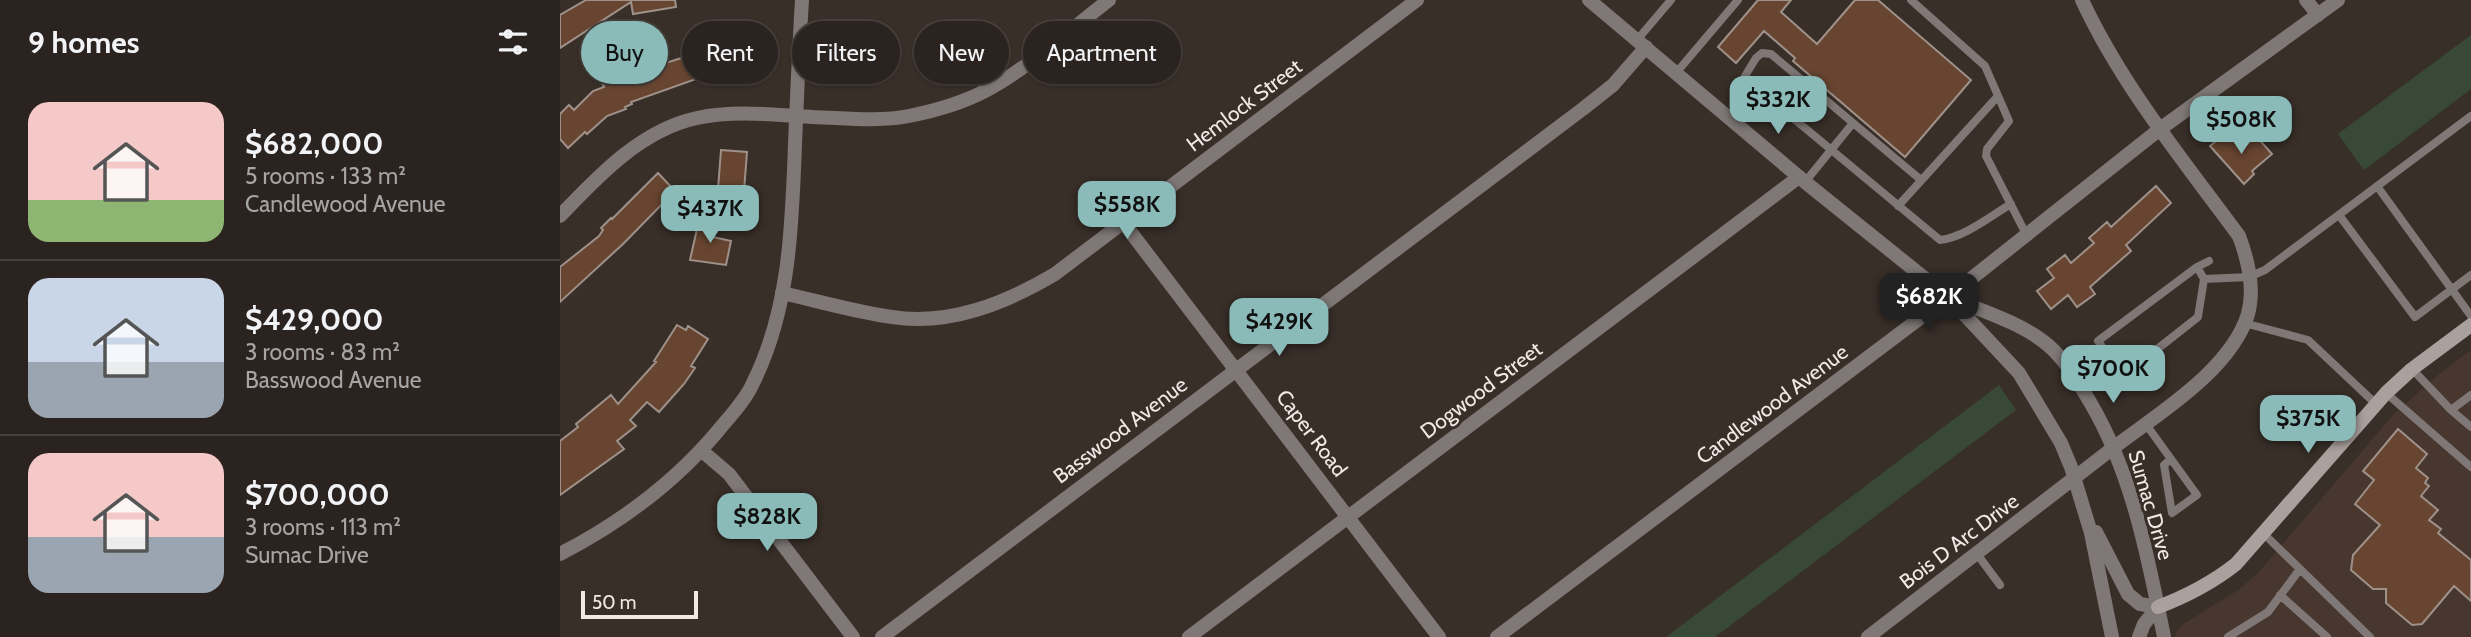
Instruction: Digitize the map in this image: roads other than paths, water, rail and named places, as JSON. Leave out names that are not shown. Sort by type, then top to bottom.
[{"type":"main road","points":[[2158,607],[2194,592],[2236,564],[2381,399],[2412,369],[2471,325]]},
{"type":"street","points":[[560,554],[597,534],[633,509],[702,451],[737,409],[752,386],[766,356],[782,293],[792,235],[802,0]]},
{"type":"street","points":[[560,216],[618,158],[668,127],[697,118],[731,114],[868,119],[907,117],[943,107],[985,91],[1109,0]]},
{"type":"street","name":"Hemlock Street","points":[[782,293],[894,318],[923,319],[958,315],[991,306],[1025,292],[1055,274],[1417,0]]},
{"type":"street","name":"Sumac Drive","points":[[1589,0],[1802,179],[1948,297],[2019,373],[2061,443],[2075,479],[2091,533],[2112,637]]},
{"type":"street","points":[[2082,0],[2122,75],[2239,236],[2248,259],[2248,313],[2244,323]]},
{"type":"street","points":[[2306,0],[2318,15]]},
{"type":"street","name":"Candlewood Avenue","points":[[1497,637],[1948,297],[2160,129],[2339,0]]},
{"type":"street","name":"Basswood Avenue","points":[[882,637],[1614,85],[1641,43]]},
{"type":"street","name":"Dogwood Street","points":[[1189,637],[1802,179]]},
{"type":"street","name":"Caper Road","points":[[1123,222],[1237,368],[1439,637]]},
{"type":"street","name":"Sumac Drive","points":[[1948,297],[2010,322],[2047,344],[2078,380],[2104,424],[2125,475],[2164,637]]},
{"type":"street","name":"Bois D Arc Drive","points":[[1868,637],[2075,479],[2217,366],[2236,341],[2244,323]]},
{"type":"street","points":[[702,451],[729,474],[853,637]]},
{"type":"street","points":[[2084,509],[2128,594],[2140,604],[2158,607]]},
{"type":"street","points":[[2139,637],[2144,624],[2158,607]]},
{"type":"lane","points":[[1641,43],[1671,0]]},
{"type":"lane","points":[[1676,73],[1738,0]]},
{"type":"lane","points":[[1911,0],[1985,66],[2009,121],[1987,149],[1986,156],[2027,236]]},
{"type":"lane","points":[[1921,180],[1771,54],[1762,53],[1756,58],[1745,76],[1940,240],[1950,239],[1966,231],[2011,204]]},
{"type":"lane","points":[[1898,206],[1998,96]]},
{"type":"lane","points":[[2204,279],[2249,277],[2265,270],[2471,116]]},
{"type":"lane","points":[[1802,179],[1832,150],[1853,122]]},
{"type":"lane","points":[[2377,186],[2471,316]]},
{"type":"lane","points":[[2339,215],[2415,317],[2471,275]]},
{"type":"lane","points":[[2197,267],[2204,279],[2198,317],[2123,376],[2098,341],[2197,267],[2209,261]]},
{"type":"lane","points":[[2244,323],[2308,340],[2471,467]]},
{"type":"lane","points":[[2412,369],[2471,427]]},
{"type":"lane","points":[[2451,410],[2471,395]]},
{"type":"lane","points":[[2145,423],[2171,459],[2197,495],[2172,513],[2164,465],[2171,459]]},
{"type":"lane","points":[[2264,534],[2370,637]]},
{"type":"lane","points":[[1977,554],[2000,585]]},
{"type":"lane","points":[[2228,637],[2268,612],[2300,569]]},
{"type":"lane","points":[[2280,595],[2327,637]]}]
